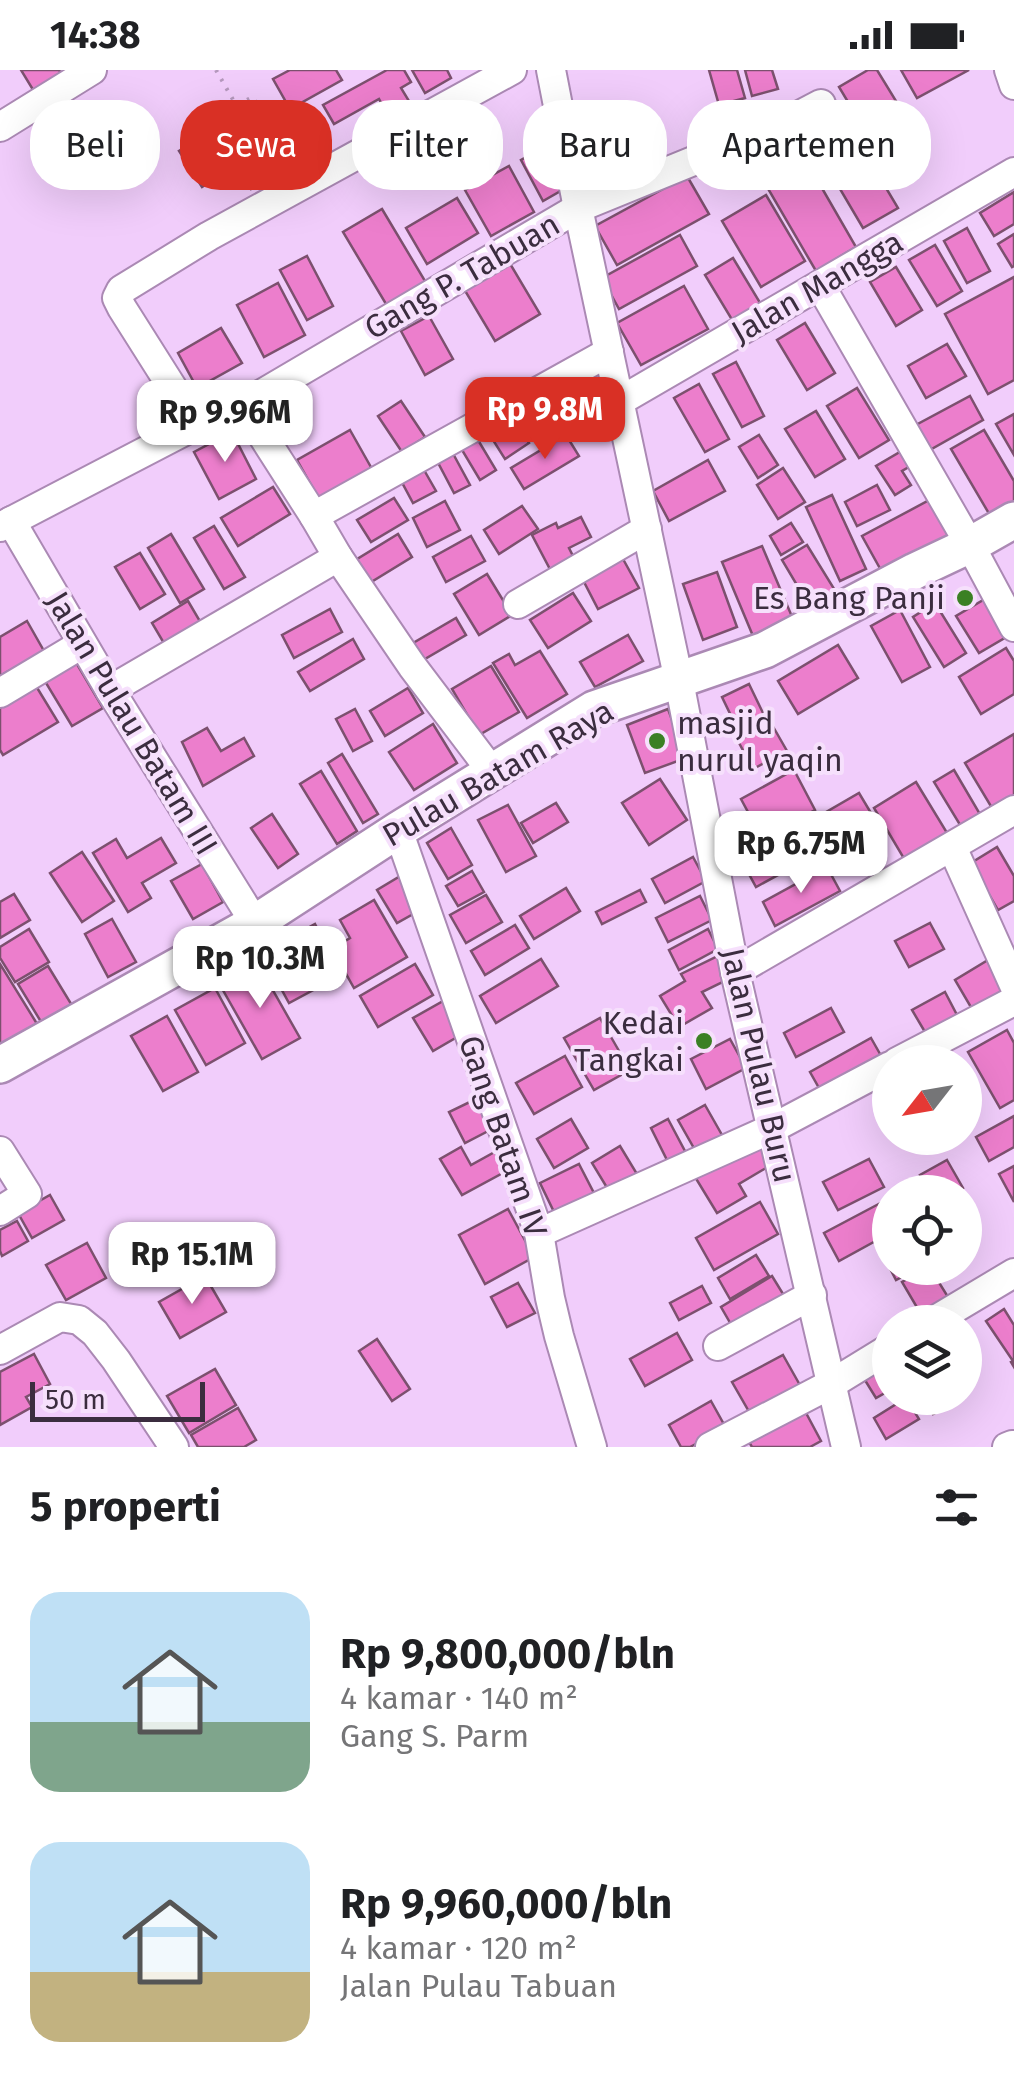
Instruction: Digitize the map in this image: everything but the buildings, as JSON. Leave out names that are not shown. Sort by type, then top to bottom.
[{"type":"street","points":[[0,126],[92,70]]},
{"type":"street","points":[[332,168],[512,70]]},
{"type":"street","name":"Jalan Pulau Buru","points":[[551,70],[679,681],[735,972],[846,1447]]},
{"type":"street","points":[[1009,70],[1014,85]]},
{"type":"street","name":"Gang P. Tabuan","points":[[5,524],[196,425],[243,405],[578,208],[687,163]]},
{"type":"street","name":"Jalan Mangga","points":[[620,400],[1014,172]]},
{"type":"street","points":[[196,425],[117,298],[121,290],[291,190]]},
{"type":"street","points":[[820,285],[1014,627]]},
{"type":"street","points":[[314,516],[609,352]]},
{"type":"street","points":[[243,405],[412,666],[493,773]]},
{"type":"street","name":"Pulau Batam Raya","points":[[0,1065],[255,923],[594,710],[765,650],[1014,520]]},
{"type":"street","name":"Jalan Pulau Batam III","points":[[5,524],[255,923]]},
{"type":"street","points":[[518,604],[647,529]]},
{"type":"street","points":[[110,690],[338,557]]},
{"type":"street","points":[[0,693],[82,644]]},
{"type":"street","points":[[735,972],[1014,810]]},
{"type":"street","name":"Gang Batam IV","points":[[398,830],[539,1234],[559,1336],[592,1447]]},
{"type":"street","points":[[952,848],[1014,985]]},
{"type":"street","points":[[930,1045],[1014,1001]]},
{"type":"street","points":[[539,1234],[773,1128],[872,1076]]},
{"type":"street","points":[[0,1151],[27,1194],[0,1211]]},
{"type":"street","points":[[960,1305],[1014,1272]]},
{"type":"street","points":[[718,1346],[812,1295]]},
{"type":"street","points":[[0,1350],[60,1317],[79,1320],[116,1360],[174,1447]]},
{"type":"street","points":[[710,1447],[872,1359]]},
{"type":"path","points":[[216,70],[233,100]]},
{"type":"place","name":"Es Bang Panji","points":[[965,598]]},
{"type":"place","name":"masjid nurul yaqin","points":[[657,741]]},
{"type":"place","name":"Kedai Tangkai","points":[[704,1041]]}]
